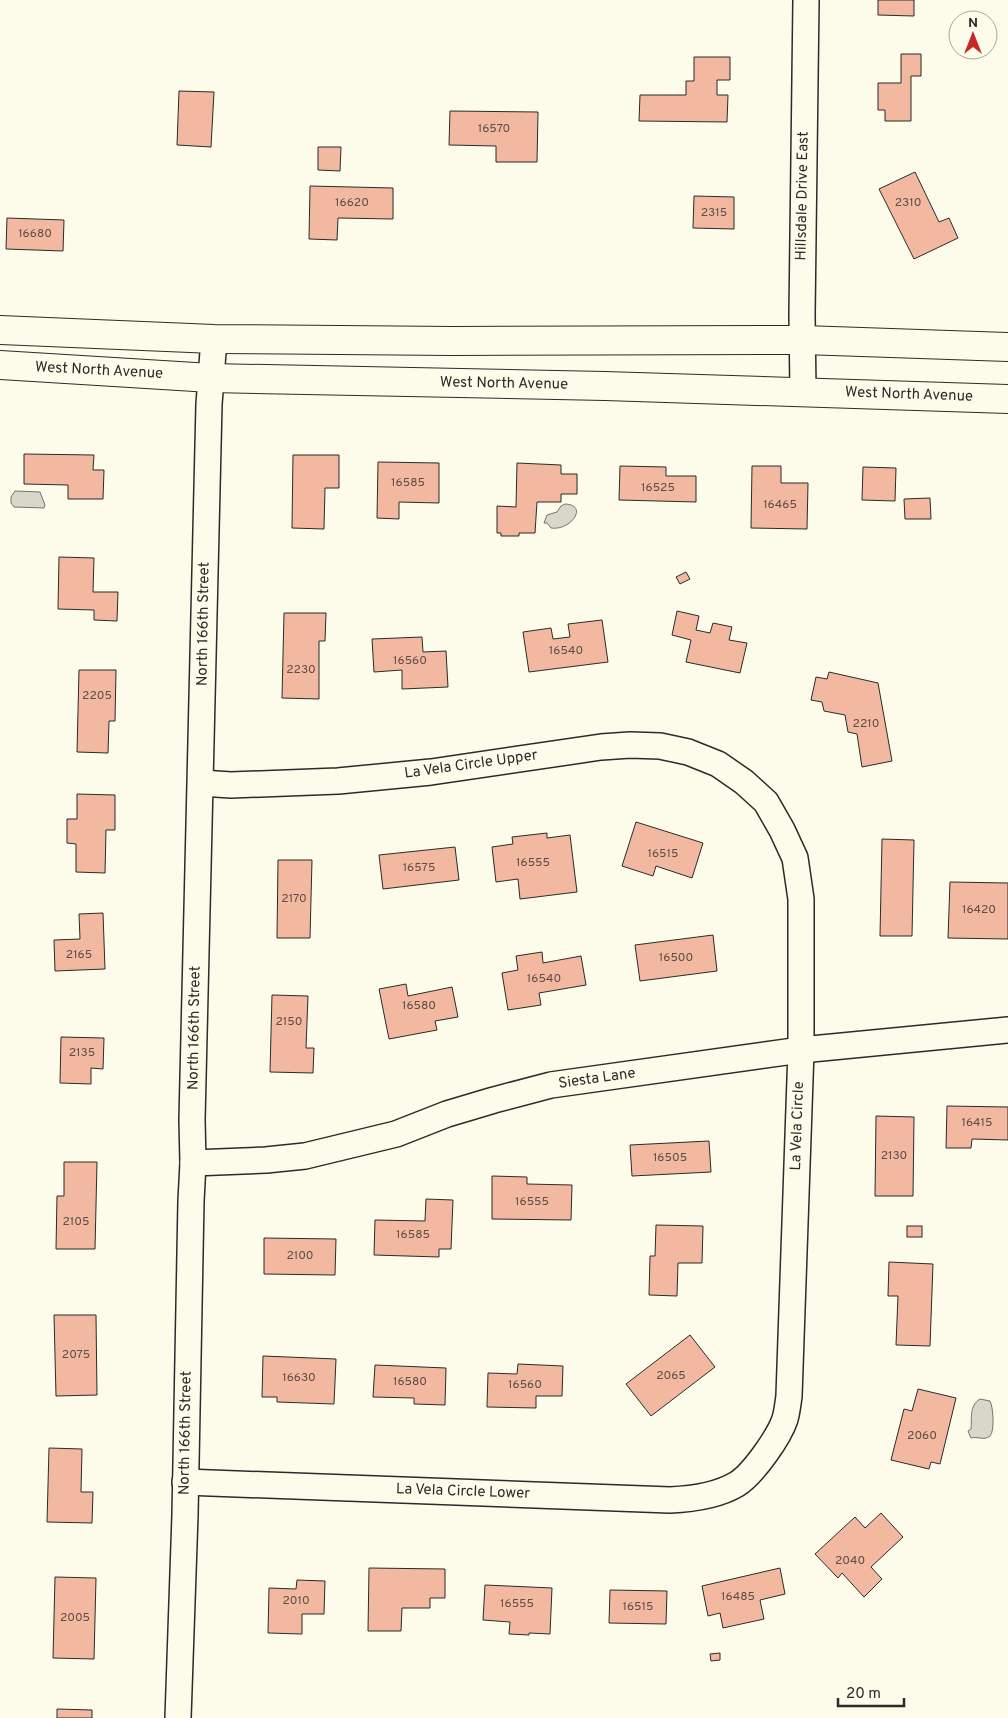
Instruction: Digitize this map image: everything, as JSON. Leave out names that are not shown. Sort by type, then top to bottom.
[{"type":"main road","points":[[0,330],[214,339],[452,341],[803,340],[1008,346]]},
{"type":"main road","name":"West North Avenue","points":[[0,365],[211,378],[605,386],[1008,399]]},
{"type":"street","name":"Hillsdale Drive East","points":[[803,392],[806,0]]},
{"type":"street","name":"North 166th Street","points":[[178,1718],[211,378],[214,339]]},
{"type":"street","name":"La Vela Circle Upper","points":[[201,783],[231,785],[338,781],[431,772],[592,748],[630,745],[660,746],[688,752],[718,764],[734,775]]},
{"type":"street","name":"La Vela Circle","points":[[734,775],[766,802],[782,830],[795,858],[801,898],[801,1050],[789,1396],[785,1420],[772,1444],[756,1465],[738,1483]]},
{"type":"street","name":"Siesta Lane","points":[[193,1163],[266,1160],[305,1156],[396,1134],[447,1114],[551,1085],[801,1050],[1008,1030]]},
{"type":"street","name":"La Vela Circle Lower","points":[[185,1482],[670,1500],[693,1499],[714,1494],[738,1483]]},
{"type":"shaded area","points":[[15,491],[40,492],[45,505],[44,508],[14,507],[11,503],[11,497]]},
{"type":"shaded area","points":[[565,504],[572,505],[576,509],[571,522],[558,528],[551,528],[547,523],[544,523],[547,515],[557,512]]},
{"type":"shaded area","points":[[980,1399],[990,1401],[993,1413],[993,1429],[988,1437],[971,1438],[968,1431],[971,1429],[971,1417],[974,1405]]},
{"type":"building","points":[[878,0],[914,0],[914,16],[878,15]]},
{"type":"building","points":[[901,54],[921,54],[921,76],[911,76],[911,121],[885,121],[885,110],[878,110],[878,83],[901,83]]},
{"type":"building","points":[[694,57],[730,57],[730,80],[717,80],[717,95],[728,95],[727,122],[639,121],[640,95],[686,95],[686,81],[694,81]]},
{"type":"building","points":[[179,91],[214,92],[211,147],[177,145]]},
{"type":"building","points":[[450,111],[538,112],[537,162],[496,162],[496,146],[449,145]]},
{"type":"building","points":[[318,147],[341,147],[340,171],[318,170]]},
{"type":"building","points":[[915,172],[939,222],[949,218],[958,238],[914,259],[879,189]]},
{"type":"building","points":[[310,186],[393,188],[393,219],[338,218],[337,240],[309,239]]},
{"type":"building","points":[[694,196],[734,197],[734,229],[693,228]]},
{"type":"building","points":[[7,218],[64,220],[63,251],[6,249]]},
{"type":"building","points":[[24,454],[94,455],[93,470],[104,470],[103,499],[68,499],[68,485],[24,484]]},
{"type":"building","points":[[293,455],[339,455],[339,488],[325,488],[324,529],[292,528]]},
{"type":"building","points":[[378,462],[439,463],[439,503],[399,502],[399,519],[377,518]]},
{"type":"building","points":[[517,463],[561,465],[561,474],[577,474],[577,494],[561,494],[561,502],[537,502],[535,533],[519,533],[519,536],[501,536],[501,533],[497,533],[497,506],[516,507]]},
{"type":"building","points":[[620,466],[666,467],[666,476],[696,476],[696,502],[619,500]]},
{"type":"building","points":[[752,466],[781,466],[781,483],[808,483],[807,529],[751,528]]},
{"type":"building","points":[[863,467],[896,468],[895,501],[862,500]]},
{"type":"building","points":[[930,498],[931,519],[905,519],[904,499]]},
{"type":"building","points":[[59,557],[94,558],[93,592],[118,592],[117,621],[94,620],[94,610],[58,609]]},
{"type":"building","points":[[686,572],[690,579],[680,584],[676,577]]},
{"type":"building","points":[[677,611],[699,616],[696,630],[710,633],[713,623],[732,627],[729,640],[747,643],[740,673],[686,662],[691,640],[672,635]]},
{"type":"building","points":[[284,613],[326,613],[325,641],[319,641],[319,699],[282,698]]},
{"type":"building","points":[[602,620],[608,662],[529,672],[523,632],[551,628],[553,639],[570,637],[568,624]]},
{"type":"building","points":[[422,637],[423,652],[446,651],[448,687],[402,689],[402,670],[374,672],[372,639]]},
{"type":"building","points":[[79,670],[116,670],[115,721],[109,721],[108,753],[77,752]]},
{"type":"building","points":[[829,672],[878,683],[892,761],[862,767],[857,734],[848,732],[845,715],[824,711],[822,702],[811,700],[816,677],[827,679]]},
{"type":"building","points":[[77,794],[115,795],[115,830],[106,830],[105,873],[76,872],[76,844],[67,843],[67,819],[77,819]]},
{"type":"building","points":[[636,822],[703,843],[692,878],[656,866],[653,876],[622,866]]},
{"type":"building","points":[[547,833],[547,838],[570,835],[577,892],[520,899],[518,879],[496,882],[492,847],[513,844],[512,837]]},
{"type":"building","points":[[882,839],[914,840],[912,936],[880,936]]},
{"type":"building","points":[[455,847],[459,880],[383,889],[379,855]]},
{"type":"building","points":[[278,860],[312,860],[310,938],[277,938]]},
{"type":"building","points":[[950,882],[1008,883],[1008,939],[948,938]]},
{"type":"building","points":[[103,913],[105,969],[55,971],[54,940],[80,939],[79,914]]},
{"type":"building","points":[[713,935],[717,971],[640,981],[635,945]]},
{"type":"building","points":[[542,952],[543,963],[581,956],[586,985],[539,993],[541,1005],[508,1010],[502,973],[518,970],[516,956]]},
{"type":"building","points":[[406,984],[408,996],[452,987],[458,1017],[435,1021],[437,1030],[389,1039],[379,989]]},
{"type":"building","points":[[272,995],[308,996],[306,1048],[314,1048],[313,1073],[270,1072]]},
{"type":"building","points":[[61,1037],[104,1038],[103,1069],[91,1068],[91,1084],[60,1083]]},
{"type":"building","points":[[947,1106],[1008,1107],[1008,1140],[972,1139],[971,1148],[946,1148]]},
{"type":"building","points":[[876,1116],[914,1117],[913,1196],[875,1196]]},
{"type":"building","points":[[709,1141],[711,1172],[632,1176],[630,1145]]},
{"type":"building","points":[[64,1162],[97,1162],[95,1249],[56,1249],[57,1196],[64,1196]]},
{"type":"building","points":[[492,1176],[527,1177],[527,1184],[572,1185],[571,1220],[492,1219]]},
{"type":"building","points":[[426,1199],[453,1200],[451,1249],[439,1249],[439,1257],[374,1255],[375,1220],[425,1221]]},
{"type":"building","points":[[656,1225],[703,1226],[702,1263],[678,1263],[677,1296],[649,1295],[650,1256],[655,1256]]},
{"type":"building","points":[[907,1226],[922,1226],[922,1237],[907,1237]]},
{"type":"building","points":[[264,1238],[336,1239],[335,1275],[264,1274]]},
{"type":"building","points":[[889,1262],[933,1264],[930,1346],[896,1345],[898,1296],[888,1296]]},
{"type":"building","points":[[54,1315],[96,1315],[97,1395],[56,1396]]},
{"type":"building","points":[[690,1335],[715,1367],[651,1416],[626,1384]]},
{"type":"building","points":[[263,1356],[336,1359],[334,1404],[277,1402],[277,1397],[262,1397]]},
{"type":"building","points":[[518,1364],[563,1366],[562,1396],[536,1396],[536,1408],[487,1407],[488,1373],[517,1374]]},
{"type":"building","points":[[375,1365],[446,1368],[445,1405],[414,1404],[414,1398],[373,1397]]},
{"type":"building","points":[[918,1389],[956,1398],[940,1464],[931,1462],[929,1469],[891,1460],[904,1409],[912,1411]]},
{"type":"building","points":[[49,1448],[82,1449],[81,1492],[93,1492],[92,1523],[47,1522]]},
{"type":"building","points":[[881,1513],[903,1537],[871,1567],[882,1579],[864,1597],[842,1573],[838,1578],[815,1554],[855,1517],[865,1528]]},
{"type":"building","points":[[369,1568],[445,1569],[445,1598],[430,1598],[430,1608],[402,1608],[401,1631],[368,1631]]},
{"type":"building","points":[[780,1568],[785,1594],[760,1600],[764,1619],[723,1628],[720,1613],[708,1616],[702,1586]]},
{"type":"building","points":[[55,1577],[96,1578],[94,1659],[53,1658]]},
{"type":"building","points":[[297,1580],[325,1581],[324,1614],[302,1614],[302,1634],[268,1633],[269,1588],[296,1589]]},
{"type":"building","points":[[485,1585],[552,1588],[550,1634],[509,1634],[510,1622],[483,1620]]},
{"type":"building","points":[[610,1590],[667,1591],[666,1624],[609,1623]]},
{"type":"building","points":[[720,1653],[720,1660],[711,1661],[710,1654]]},
{"type":"building","points":[[57,1709],[92,1710],[92,1718],[57,1718]]}]
